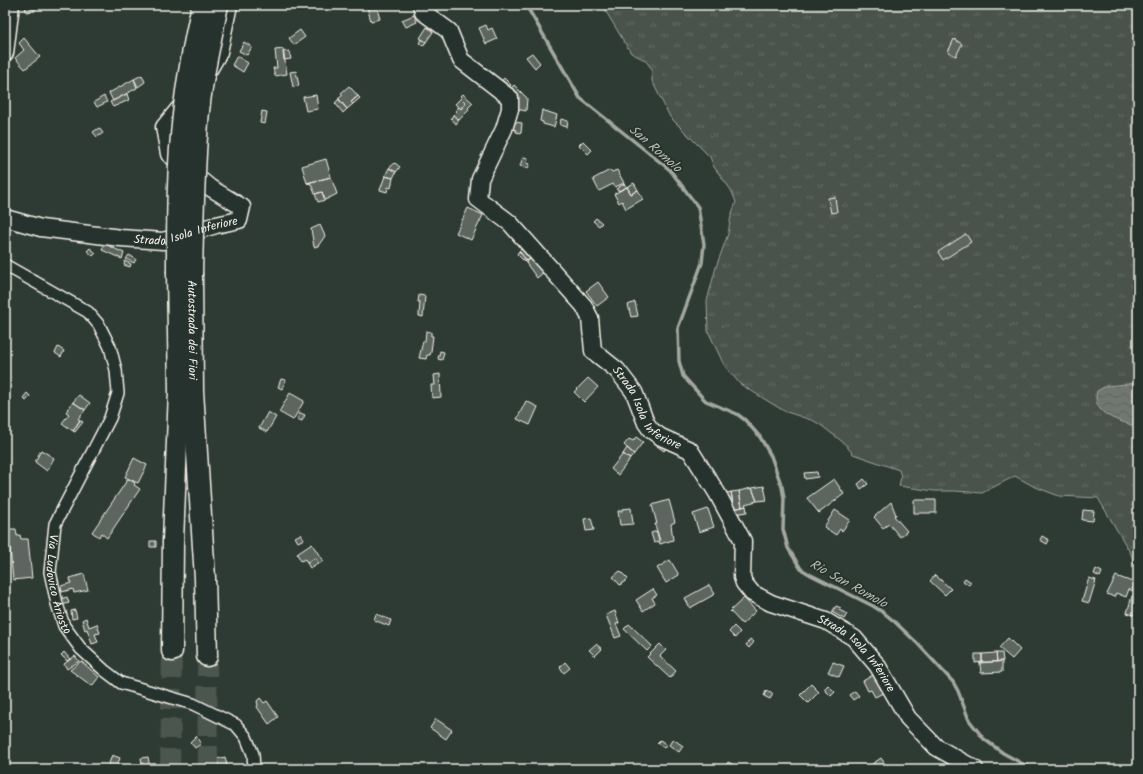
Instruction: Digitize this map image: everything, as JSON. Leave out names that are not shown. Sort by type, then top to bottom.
[{"type":"highway","name":"Autostrada dei Fiori","points":[[202,5],[192,52],[183,115],[179,172],[204,558],[207,656]]},
{"type":"highway","name":"Autostrada dei Fiori","points":[[172,651],[173,541],[185,274],[194,189],[198,121],[206,65],[218,5]]},
{"type":"street","points":[[5,53],[11,5]]},
{"type":"street","name":"Strada Isola Inferiore","points":[[5,218],[41,228],[121,238],[163,241],[239,220],[242,207],[209,187],[169,154],[164,127],[208,73],[219,52],[229,5]]},
{"type":"street","name":"Strada Isola Inferiore","points":[[421,5],[423,12],[449,31],[461,60],[510,98],[510,109],[504,129],[480,179],[478,199],[510,223],[584,306],[590,318],[593,351],[617,370],[634,392],[646,423],[651,430],[660,437],[690,450],[717,493],[743,541],[742,577],[744,583],[752,593],[771,603],[826,621],[854,638],[877,665],[908,718],[936,747],[975,769]]},
{"type":"street","name":"Via Ludovico Ariosto","points":[[5,265],[88,312],[99,325],[110,347],[116,370],[118,393],[110,418],[55,524],[50,572],[57,604],[64,626],[81,649],[104,670],[121,682],[193,704],[236,725],[246,738],[253,754],[254,769]]},
{"type":"green space","points":[[602,5],[1138,5],[1138,577],[1131,554],[1098,498],[1059,496],[1033,486],[1015,476],[982,493],[934,491],[899,486],[901,477],[899,470],[853,454],[844,443],[814,421],[784,411],[740,384],[724,365],[708,331],[707,301],[716,267],[728,234],[731,216],[736,202],[731,190],[714,167],[710,157],[670,117],[652,81],[652,69],[645,60],[631,53]]},
{"type":"water","points":[[1138,383],[1138,427],[1108,416],[1098,406],[1096,399],[1097,391],[1106,386]]},
{"type":"building","points":[[25,5],[34,5],[35,11],[26,12]]},
{"type":"building","points":[[376,5],[380,19],[371,21],[367,7]]},
{"type":"building","points":[[414,15],[417,22],[406,27],[402,20]]},
{"type":"building","points":[[486,25],[488,30],[492,28],[497,39],[486,44],[479,28]]},
{"type":"building","points":[[427,27],[433,32],[426,42],[420,38]]},
{"type":"building","points":[[300,30],[305,37],[294,45],[289,38]]},
{"type":"building","points":[[24,38],[40,57],[25,69],[15,58],[24,50],[19,43]]},
{"type":"building","points":[[422,39],[426,42],[423,46],[419,43]]},
{"type":"building","points":[[954,39],[962,44],[956,56],[948,52]]},
{"type":"building","points":[[244,42],[252,47],[247,55],[239,51]]},
{"type":"building","points":[[283,49],[287,74],[275,76],[273,68],[277,68],[275,50]]},
{"type":"building","points":[[289,51],[291,59],[284,60],[283,52]]},
{"type":"building","points":[[532,53],[540,63],[535,68],[526,57]]},
{"type":"building","points":[[237,56],[248,63],[243,72],[232,65]]},
{"type":"building","points":[[296,71],[299,86],[293,87],[290,72]]},
{"type":"building","points":[[142,75],[145,82],[138,87],[134,79]]},
{"type":"building","points":[[504,78],[511,85],[506,90],[499,84]]},
{"type":"building","points":[[134,79],[137,88],[113,101],[109,93]]},
{"type":"building","points":[[514,85],[527,98],[526,111],[512,108],[509,90]]},
{"type":"building","points":[[349,86],[358,96],[351,102],[353,104],[347,109],[338,99],[343,95],[341,93]]},
{"type":"building","points":[[127,94],[129,100],[113,107],[110,102]]},
{"type":"building","points":[[463,94],[473,103],[468,108],[469,110],[459,120],[453,115],[459,107],[461,109],[466,103],[460,97]]},
{"type":"building","points":[[316,95],[318,109],[306,111],[303,97]]},
{"type":"building","points":[[104,96],[107,102],[97,107],[94,102]]},
{"type":"building","points":[[358,96],[360,98],[353,104],[351,102]]},
{"type":"building","points":[[461,98],[466,103],[461,109],[455,104]]},
{"type":"building","points":[[339,99],[347,109],[343,113],[335,103]]},
{"type":"building","points":[[542,110],[557,115],[554,127],[543,124],[543,122],[540,121]]},
{"type":"building","points":[[262,111],[267,112],[265,124],[260,123]]},
{"type":"building","points":[[453,115],[459,120],[456,124],[451,118]]},
{"type":"building","points":[[561,119],[568,121],[567,127],[560,125]]},
{"type":"building","points":[[514,122],[522,123],[521,133],[516,132],[516,130],[513,129]]},
{"type":"building","points":[[99,128],[103,133],[97,137],[93,132]]},
{"type":"building","points":[[583,141],[592,150],[588,154],[579,145]]},
{"type":"building","points":[[523,157],[528,158],[527,163],[530,164],[528,168],[520,166]]},
{"type":"building","points":[[326,159],[331,177],[307,183],[302,166]]},
{"type":"building","points":[[395,163],[400,167],[396,172],[389,168]]},
{"type":"building","points":[[389,168],[396,172],[393,178],[385,176]]},
{"type":"building","points":[[610,170],[612,172],[617,170],[624,183],[615,187],[613,184],[599,191],[593,179]]},
{"type":"building","points":[[385,176],[393,178],[391,188],[388,187],[387,192],[380,190]]},
{"type":"building","points":[[331,177],[337,194],[325,200],[322,192],[315,194],[311,184],[307,183]]},
{"type":"building","points":[[634,183],[638,190],[631,194],[627,187]]},
{"type":"building","points":[[624,184],[627,187],[618,191],[616,189]]},
{"type":"building","points":[[627,187],[631,194],[638,190],[643,199],[626,209],[622,201],[619,203],[614,194]]},
{"type":"building","points":[[322,192],[325,200],[318,202],[315,194]]},
{"type":"building","points":[[835,197],[837,212],[831,213],[828,198]]},
{"type":"building","points":[[468,208],[483,215],[471,240],[456,233]]},
{"type":"building","points":[[596,218],[602,223],[599,226],[593,221]]},
{"type":"building","points":[[320,225],[325,236],[318,246],[314,247],[311,229]]},
{"type":"building","points":[[966,234],[971,242],[943,260],[938,252]]},
{"type":"building","points":[[105,244],[124,253],[122,259],[102,250]]},
{"type":"building","points":[[525,245],[534,255],[527,261],[519,251]]},
{"type":"building","points":[[90,248],[96,253],[93,256],[87,251]]},
{"type":"building","points":[[519,251],[527,261],[526,263],[517,254]]},
{"type":"building","points":[[129,255],[136,259],[134,263],[126,259]]},
{"type":"building","points":[[534,255],[546,270],[537,278],[526,263]]},
{"type":"building","points":[[125,261],[131,264],[130,267],[124,265]]},
{"type":"building","points":[[598,282],[609,297],[597,306],[586,291]]},
{"type":"building","points":[[419,295],[425,296],[423,317],[419,316]]},
{"type":"building","points":[[635,302],[638,316],[631,317],[628,305]]},
{"type":"building","points":[[426,331],[431,332],[431,336],[433,336],[431,352],[430,355],[427,355],[426,359],[419,358],[423,341],[425,341]]},
{"type":"building","points":[[58,347],[64,351],[61,357],[55,353]]},
{"type":"building","points":[[440,351],[444,352],[442,360],[438,359]]},
{"type":"building","points":[[440,374],[441,397],[432,398],[431,385],[435,385],[434,375]]},
{"type":"building","points":[[588,378],[598,387],[584,402],[574,392]]},
{"type":"building","points":[[281,379],[286,380],[282,389],[278,387]]},
{"type":"building","points":[[27,393],[30,396],[26,401],[23,398]]},
{"type":"building","points":[[290,393],[304,401],[293,420],[279,412]]},
{"type":"building","points":[[79,395],[90,403],[85,410],[73,402]]},
{"type":"building","points":[[526,401],[538,407],[530,425],[517,419]]},
{"type":"building","points":[[73,402],[85,410],[78,419],[80,420],[73,431],[62,423],[69,414],[66,412]]},
{"type":"building","points":[[268,412],[276,417],[267,432],[259,428]]},
{"type":"building","points":[[300,413],[305,415],[302,421],[297,419]]},
{"type":"building","points":[[80,420],[83,422],[75,432],[73,431]]},
{"type":"building","points":[[636,437],[643,442],[634,454],[624,445],[629,439],[633,441]]},
{"type":"building","points":[[661,440],[668,444],[664,451],[657,446]]},
{"type":"building","points":[[627,448],[634,454],[630,459],[623,454]]},
{"type":"building","points":[[41,450],[54,458],[47,471],[35,462]]},
{"type":"building","points":[[623,454],[630,459],[618,475],[611,469]]},
{"type":"building","points":[[134,458],[147,465],[138,483],[125,477]]},
{"type":"building","points":[[817,472],[818,477],[805,479],[804,473]]},
{"type":"building","points":[[128,479],[135,483],[134,485],[140,489],[107,538],[101,533],[99,537],[92,532]]},
{"type":"building","points":[[834,479],[844,494],[819,513],[807,498]]},
{"type":"building","points":[[864,479],[868,484],[861,489],[858,484]]},
{"type":"building","points":[[764,486],[767,500],[757,501],[752,488]]},
{"type":"building","points":[[752,488],[757,501],[745,504],[746,506],[742,507],[739,491]]},
{"type":"building","points":[[739,491],[742,507],[734,509],[731,492]]},
{"type":"building","points":[[731,492],[733,503],[729,504],[727,493]]},
{"type":"building","points":[[669,500],[675,522],[671,524],[673,540],[660,544],[652,505]]},
{"type":"building","points":[[914,500],[936,500],[936,513],[914,513]]},
{"type":"building","points":[[891,502],[896,515],[894,516],[907,531],[900,537],[889,524],[883,528],[874,517]]},
{"type":"building","points":[[746,506],[747,512],[734,514],[734,509]]},
{"type":"building","points":[[631,508],[633,524],[620,525],[618,511]]},
{"type":"building","points":[[708,509],[714,527],[699,532],[693,514]]},
{"type":"building","points":[[835,510],[850,520],[842,531],[840,529],[836,535],[824,527]]},
{"type":"building","points":[[1083,510],[1094,511],[1093,521],[1082,520]]},
{"type":"building","points":[[591,518],[594,530],[586,531],[584,519]]},
{"type":"building","points":[[5,529],[16,529],[17,536],[20,535],[21,539],[28,539],[32,578],[13,580],[9,537],[5,537]]},
{"type":"building","points":[[657,531],[660,541],[654,543],[651,533]]},
{"type":"building","points":[[301,534],[304,539],[298,542],[295,537]]},
{"type":"building","points":[[1042,536],[1049,540],[1047,544],[1040,540]]},
{"type":"building","points":[[150,541],[156,541],[156,547],[150,547]]},
{"type":"building","points":[[312,544],[323,561],[319,564],[315,558],[307,563],[305,559],[301,561],[297,554]]},
{"type":"building","points":[[315,558],[318,563],[310,568],[307,563]]},
{"type":"building","points":[[670,560],[679,575],[666,583],[657,568]]},
{"type":"building","points":[[1096,569],[1102,572],[1100,577],[1094,574]]},
{"type":"building","points":[[620,571],[628,579],[620,585],[613,577]]},
{"type":"building","points":[[84,574],[88,590],[74,593],[73,589],[62,592],[61,586],[71,583],[70,578]]},
{"type":"building","points":[[935,575],[951,589],[945,595],[930,581]]},
{"type":"building","points":[[1116,576],[1135,583],[1132,591],[1129,589],[1126,597],[1116,593],[1114,597],[1107,594]]},
{"type":"building","points":[[965,578],[971,582],[969,585],[963,581]]},
{"type":"building","points":[[1089,578],[1096,580],[1089,603],[1082,601]]},
{"type":"building","points":[[709,585],[715,594],[690,608],[685,598]]},
{"type":"building","points":[[653,589],[657,595],[652,598],[655,603],[643,611],[636,600]]},
{"type":"building","points":[[1132,596],[1138,597],[1138,616],[1127,613]]},
{"type":"building","points":[[67,597],[69,603],[62,605],[61,599]]},
{"type":"building","points":[[744,598],[756,611],[742,624],[730,611]]},
{"type":"building","points":[[836,606],[841,608],[839,610],[847,614],[844,619],[832,612]]},
{"type":"building","points":[[75,610],[77,618],[72,619],[71,611]]},
{"type":"building","points":[[615,611],[619,623],[616,624],[621,636],[615,638],[606,615]]},
{"type":"building","points":[[376,614],[391,620],[389,626],[374,620]]},
{"type":"building","points":[[86,618],[89,627],[97,624],[100,633],[95,634],[98,642],[92,644],[87,629],[85,630],[82,620]]},
{"type":"building","points":[[629,624],[652,646],[647,651],[624,629]]},
{"type":"building","points":[[734,626],[740,632],[735,638],[729,632]]},
{"type":"building","points":[[1008,638],[1020,650],[1012,659],[999,648]]},
{"type":"building","points":[[750,639],[754,642],[749,648],[746,645]]},
{"type":"building","points":[[596,644],[602,649],[595,656],[589,650]]},
{"type":"building","points":[[660,644],[666,650],[660,656],[676,671],[670,678],[647,657]]},
{"type":"building","points":[[64,652],[70,659],[67,661],[61,655]]},
{"type":"building","points":[[996,653],[997,662],[982,662],[982,654]]},
{"type":"building","points":[[996,653],[1002,653],[1003,661],[997,662]]},
{"type":"building","points":[[975,654],[982,654],[982,662],[975,663]]},
{"type":"building","points":[[75,656],[79,661],[67,669],[64,664]]},
{"type":"building","points":[[81,661],[99,677],[92,686],[70,670]]},
{"type":"building","points":[[1002,661],[1002,672],[981,673],[980,663]]},
{"type":"building","points":[[565,662],[570,668],[564,673],[560,667]]},
{"type":"building","points":[[833,662],[844,666],[839,677],[828,672]]},
{"type":"building","points":[[873,675],[883,693],[875,697],[871,690],[868,691],[863,681]]},
{"type":"building","points":[[811,684],[819,692],[808,703],[800,695]]},
{"type":"building","points":[[828,685],[835,692],[831,696],[824,689]]},
{"type":"building","points":[[766,691],[773,694],[770,699],[764,696]]},
{"type":"building","points":[[855,691],[859,696],[853,700],[849,695]]},
{"type":"building","points":[[260,698],[264,703],[267,701],[278,717],[269,724],[257,707],[257,701]]},
{"type":"building","points":[[436,719],[452,730],[446,739],[430,728]]},
{"type":"building","points":[[196,736],[201,744],[195,748],[190,742]]},
{"type":"building","points":[[673,739],[683,746],[679,752],[669,745]]},
{"type":"building","points":[[660,740],[666,744],[664,748],[657,743]]},
{"type":"building","points":[[112,755],[120,758],[116,769],[107,769]]},
{"type":"building","points":[[148,757],[150,769],[143,769],[141,758]]},
{"type":"building","points":[[225,757],[227,765],[225,766],[226,769],[216,769],[219,768],[217,759]]},
{"type":"building","points":[[881,758],[887,767],[884,769],[874,769],[871,765]]},
{"type":"building","points":[[728,762],[734,765],[733,767],[727,764]]},
{"type":"building","points":[[948,764],[952,769],[940,769]]},
{"type":"waterway","name":"Rio San Romolo","points":[[526,5],[580,98],[670,170],[698,207],[704,244],[702,263],[678,328],[679,361],[683,376],[706,401],[737,414],[745,420],[760,437],[771,456],[782,487],[784,498],[783,529],[788,548],[801,569],[873,606],[895,622],[918,644],[953,682],[969,720],[984,739],[1003,753],[1032,769]]},
{"type":"tunnel","points":[[170,769],[172,651]]},
{"type":"tunnel","points":[[207,656],[208,769]]},
{"type":"water label","name":"San Romolo","points":[[656,148]]}]
